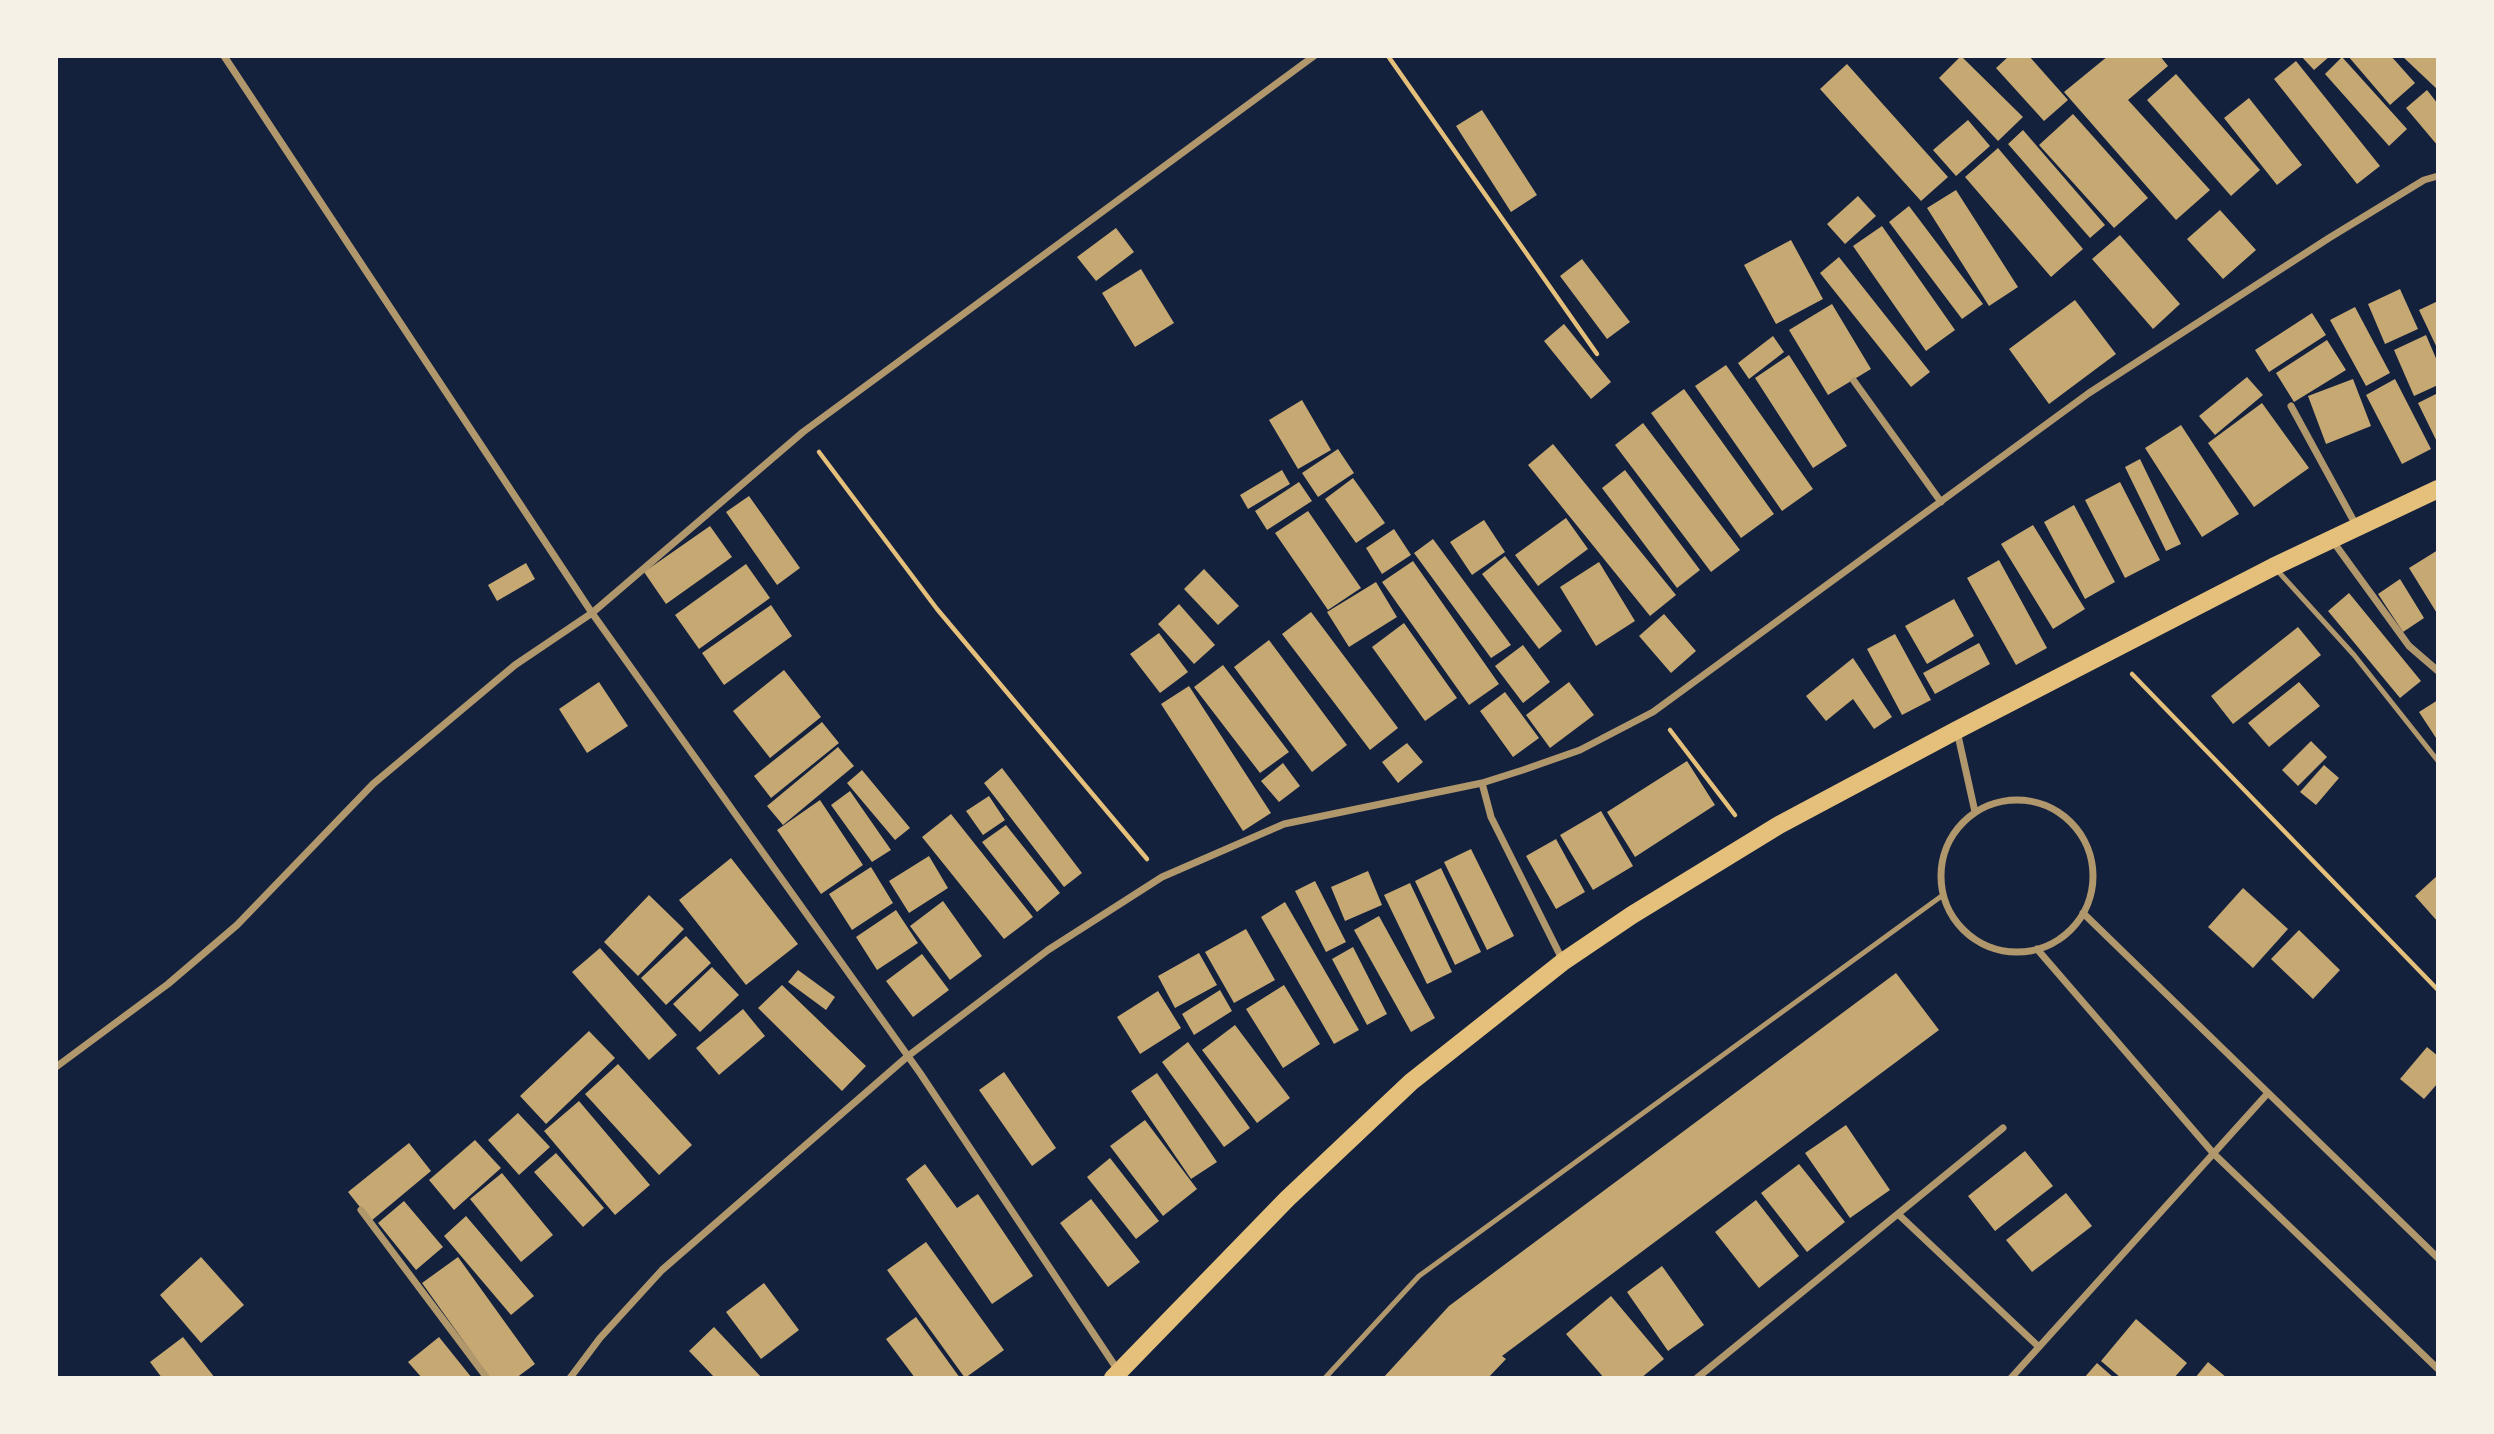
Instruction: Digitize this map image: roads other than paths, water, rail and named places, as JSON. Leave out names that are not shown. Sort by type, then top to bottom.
[{"type":"main road","points":[[1116,1375],[1287,1199],[1411,1082],[1564,961],[1756,840],[1957,730],[2273,567],[2438,489]]},
{"type":"street","points":[[224,56],[592,613],[944,1107],[1116,1375]]},
{"type":"street","points":[[56,1067],[167,984],[237,925],[373,784],[422,742],[515,666],[592,613],[803,432],[1314,56]]},
{"type":"street","points":[[570,1378],[600,1338],[662,1270],[908,1056],[1048,950],[1162,877],[1284,824],[1482,783],[1580,750],[1653,712],[2101,386],[2329,238],[2424,180],[2438,176]]},
{"type":"street","points":[[1854,381],[1941,502]]},
{"type":"street","points":[[2291,406],[2357,528]]},
{"type":"street","points":[[2331,539],[2409,646],[2438,671]]},
{"type":"street","points":[[1957,730],[1975,812]]},
{"type":"street","points":[[1482,783],[1491,817],[1564,961]]},
{"type":"street","points":[[2031,800],[2058,810],[2079,830],[2091,857],[2092,886],[2083,913],[2063,936],[2037,950],[2006,952],[1978,942],[1956,922],[1942,895],[1940,871],[1945,848],[1957,828],[1975,812],[2002,801],[2031,800]]},
{"type":"street","points":[[2083,913],[2438,1258]]},
{"type":"street","points":[[2037,950],[2214,1154],[2438,1369]]},
{"type":"street","points":[[2011,1378],[2268,1093]]},
{"type":"street","points":[[1697,1378],[2003,1128]]},
{"type":"street","points":[[361,1210],[487,1378]]},
{"type":"street","points":[[1898,1214],[2039,1347]]},
{"type":"lane","points":[[2273,567],[2354,655],[2438,761]]},
{"type":"lane","points":[[1325,1378],[1419,1276],[1942,895]]}]
